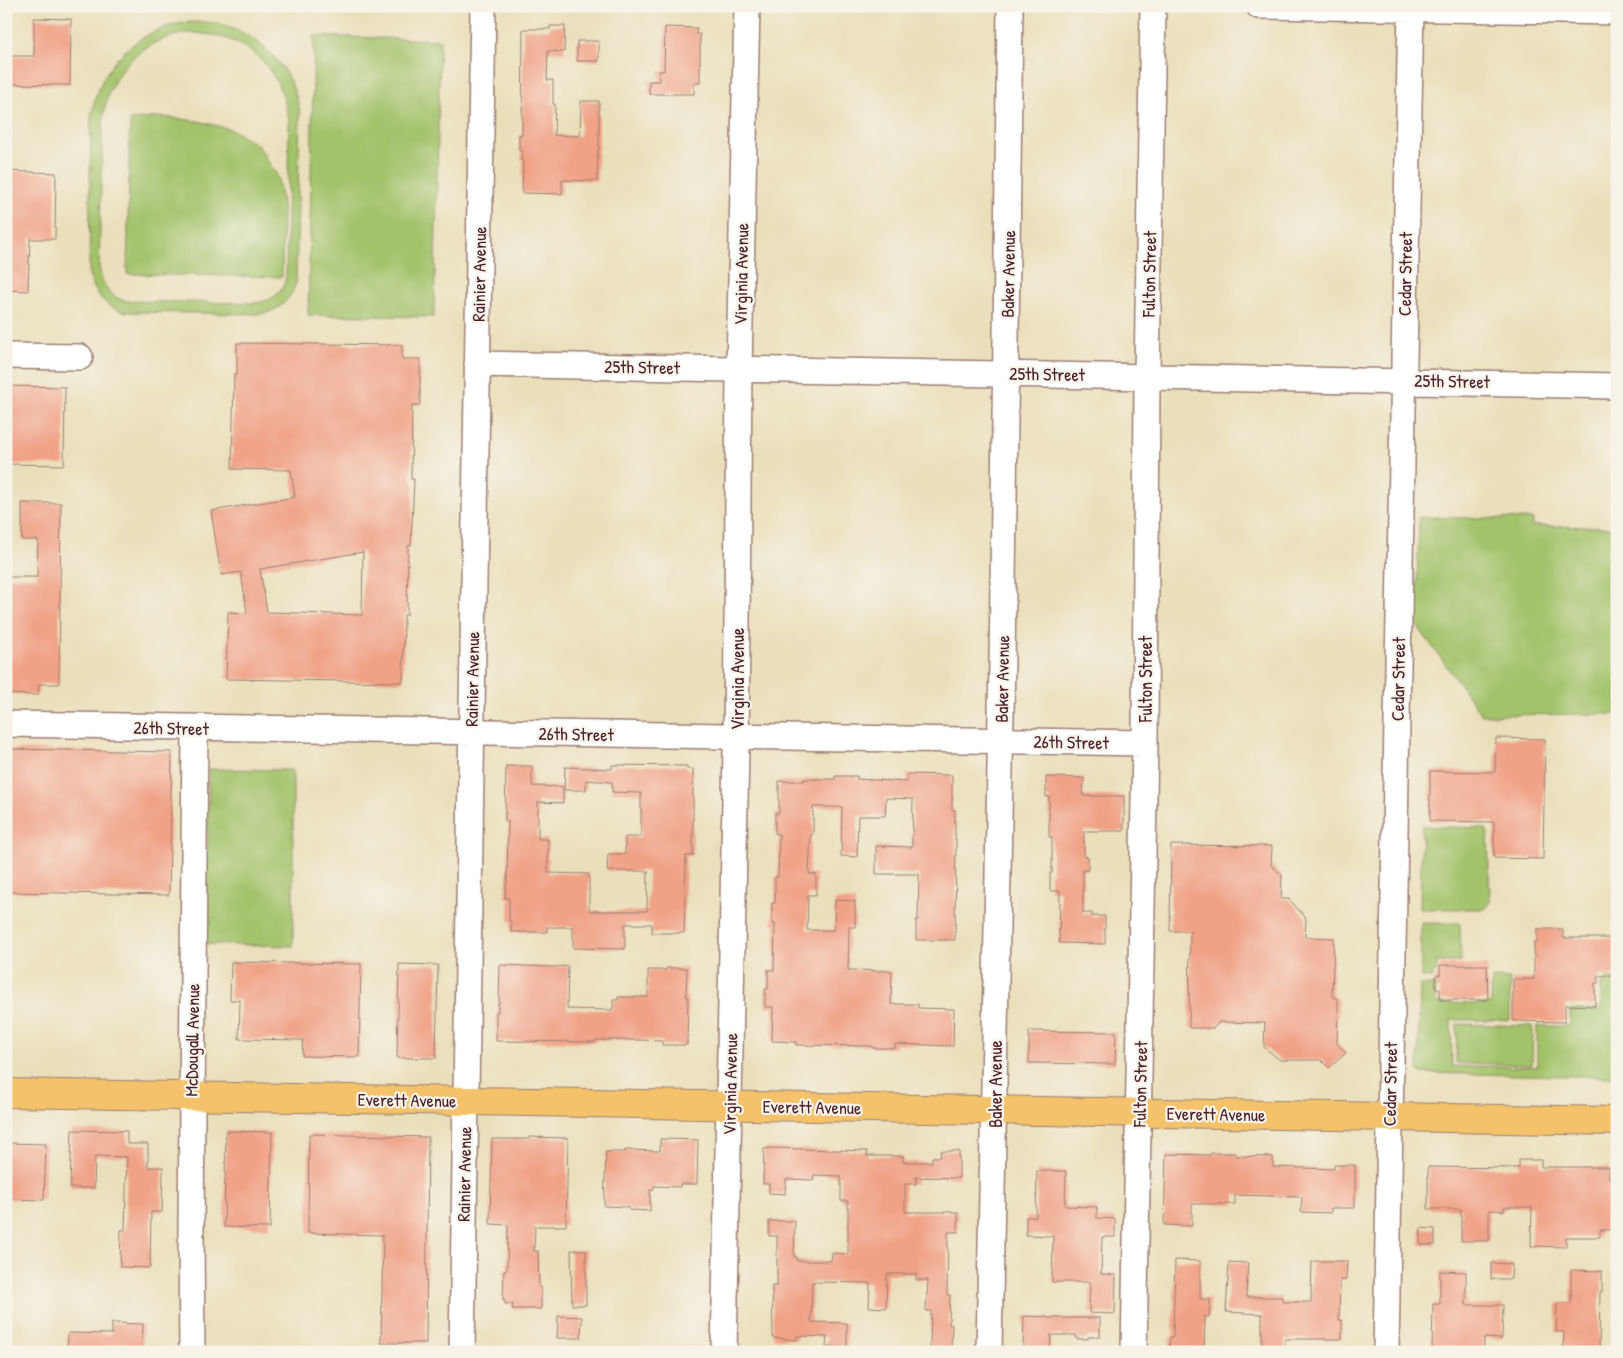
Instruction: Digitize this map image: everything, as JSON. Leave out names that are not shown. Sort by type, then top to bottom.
[{"type":"main road","name":"Everett Avenue","points":[[6,1093],[1617,1121]]},
{"type":"street","name":"Rainier Avenue","points":[[462,1352],[483,6]]},
{"type":"street","name":"Virginia Avenue","points":[[724,1352],[736,737],[739,369],[747,6]]},
{"type":"street","name":"Baker Avenue","points":[[989,1352],[995,1110],[1007,373],[1010,6]]},
{"type":"street","name":"Fulton Street","points":[[1134,1352],[1145,743],[1147,376],[1153,6]]},
{"type":"street","points":[[1259,6],[1617,12]]},
{"type":"street","name":"Cedar Street","points":[[1386,1352],[1411,8]]},
{"type":"street","points":[[6,356],[80,357]]},
{"type":"street","name":"25th Street","points":[[477,364],[1403,380],[1617,386]]},
{"type":"street","name":"26th Street","points":[[6,724],[1145,743]]},
{"type":"street","name":"McDougall Avenue","points":[[192,1352],[190,1234],[195,728]]},
{"type":"green space","points":[[189,22],[216,23],[247,35],[273,55],[291,82],[297,98],[300,114],[296,283],[287,300],[272,311],[259,314],[126,312],[107,304],[91,282],[89,275],[91,118],[95,99],[111,66],[123,53],[137,41],[153,32]],"holes":[[[188,33],[208,34],[243,46],[256,56],[268,68],[277,83],[284,101],[289,121],[285,282],[275,296],[265,301],[252,303],[126,301],[110,293],[102,278],[99,265],[103,120],[106,103],[119,73],[141,51],[171,37]]]},
{"type":"green space","points":[[314,36],[440,40],[434,317],[308,315]]},
{"type":"green space","points":[[163,117],[198,121],[230,129],[258,145],[278,177],[283,212],[282,277],[127,274],[130,120]]},
{"type":"green space","points":[[1419,517],[1533,519],[1533,526],[1617,527],[1617,714],[1482,715],[1416,624]]},
{"type":"green space","points":[[209,769],[293,770],[293,946],[206,944]]},
{"type":"green space","points":[[1422,826],[1486,829],[1488,834],[1490,902],[1485,909],[1420,909]]},
{"type":"green space","points":[[1421,923],[1460,923],[1461,962],[1437,962],[1437,972],[1433,972],[1433,978],[1421,978]]},
{"type":"green space","points":[[1492,978],[1510,979],[1510,1020],[1451,1020],[1452,1066],[1537,1067],[1537,1026],[1570,1026],[1570,1010],[1601,1009],[1601,982],[1606,982],[1606,979],[1617,979],[1617,1077],[1421,1073],[1418,1070],[1420,985],[1434,985],[1436,1003],[1491,1004]]},
{"type":"green space","points":[[1457,1024],[1533,1026],[1532,1065],[1456,1063]]},
{"type":"building","points":[[34,18],[71,19],[70,85],[6,84],[6,56],[34,56]]},
{"type":"building","points":[[550,26],[565,26],[564,52],[548,51],[547,80],[553,80],[553,104],[555,104],[554,135],[580,136],[581,101],[599,101],[597,181],[562,180],[562,194],[522,193],[523,160],[521,160],[522,151],[519,151],[519,135],[522,135],[523,29],[550,29]]},
{"type":"building","points":[[665,27],[697,28],[696,34],[700,34],[700,83],[694,83],[694,94],[649,94],[649,81],[659,81],[659,71],[664,71]]},
{"type":"building","points":[[577,41],[599,41],[599,61],[577,61]]},
{"type":"building","points":[[6,171],[56,173],[55,239],[30,239],[28,291],[6,290],[9,185],[6,185]]},
{"type":"building","points":[[237,343],[402,345],[402,359],[420,359],[420,405],[412,405],[411,479],[414,479],[411,545],[408,546],[407,615],[404,615],[403,682],[226,679],[228,612],[247,613],[241,572],[221,575],[211,511],[295,497],[291,470],[232,469],[234,374],[237,374]],"holes":[[[363,552],[362,615],[267,612],[260,569]]]},
{"type":"building","points":[[6,386],[65,387],[64,465],[6,464]]},
{"type":"building","points":[[22,503],[61,503],[59,684],[39,684],[38,695],[6,694],[6,577],[37,577],[38,540],[22,540]]},
{"type":"building","points":[[1496,738],[1545,739],[1543,859],[1494,858],[1494,822],[1430,821],[1430,771],[1495,772]]},
{"type":"building","points":[[8,749],[172,752],[169,895],[6,892],[6,784]]},
{"type":"building","points":[[612,765],[687,766],[687,769],[693,769],[693,856],[686,856],[684,933],[652,933],[652,924],[625,924],[625,949],[573,948],[573,927],[547,927],[547,932],[511,932],[509,898],[505,898],[508,827],[508,821],[505,821],[506,766],[532,766],[532,786],[563,787],[563,803],[538,802],[538,839],[548,839],[548,873],[589,874],[590,911],[647,911],[648,871],[607,871],[608,854],[625,854],[625,837],[641,837],[641,793],[612,792],[612,782],[586,780],[586,790],[564,790],[565,767],[612,769]]},
{"type":"building","points":[[907,774],[952,775],[952,810],[955,810],[956,839],[955,940],[916,940],[919,874],[876,874],[876,846],[912,847],[913,799],[886,798],[885,816],[858,816],[857,857],[841,856],[842,807],[813,807],[813,834],[811,834],[809,874],[816,874],[816,895],[808,895],[807,930],[834,930],[835,900],[855,901],[855,927],[849,927],[848,970],[892,971],[891,1004],[918,1004],[918,1008],[954,1009],[953,1046],[895,1044],[895,1048],[872,1048],[872,1046],[796,1045],[796,1042],[772,1041],[773,1007],[765,1007],[765,989],[768,989],[768,970],[774,970],[775,924],[772,924],[772,903],[775,903],[775,877],[778,877],[779,834],[775,834],[775,813],[779,813],[779,781],[804,781],[804,779],[835,779],[835,776],[857,776],[857,779],[907,782]]},
{"type":"building","points":[[1046,777],[1084,778],[1083,796],[1124,796],[1124,831],[1084,831],[1084,856],[1088,857],[1088,870],[1083,870],[1083,913],[1092,913],[1092,916],[1105,916],[1105,944],[1059,943],[1060,891],[1050,891],[1052,837],[1049,837],[1049,797],[1046,797]]},
{"type":"building","points":[[1171,845],[1272,846],[1271,865],[1282,875],[1281,899],[1289,899],[1306,918],[1305,937],[1334,938],[1332,995],[1338,1000],[1337,1043],[1346,1053],[1329,1068],[1321,1060],[1280,1060],[1264,1047],[1265,1023],[1219,1022],[1214,1028],[1189,1028],[1190,931],[1170,931]]},
{"type":"building","points":[[1537,929],[1563,929],[1563,938],[1617,938],[1617,976],[1598,976],[1598,983],[1595,983],[1595,1006],[1565,1005],[1565,1022],[1513,1021],[1513,979],[1534,979],[1534,942],[1537,942]]},
{"type":"building","points":[[231,962],[361,964],[359,1057],[302,1056],[303,1040],[239,1039],[240,1000],[230,1000]]},
{"type":"building","points":[[399,964],[438,965],[436,1058],[397,1058]]},
{"type":"building","points":[[500,965],[568,966],[567,1009],[610,1010],[613,1009],[613,1000],[618,1000],[618,997],[648,997],[648,970],[687,968],[687,1045],[662,1045],[662,1041],[638,1040],[596,1040],[596,1042],[496,1041],[496,1012],[498,1012],[499,1003]]},
{"type":"building","points":[[1440,965],[1487,965],[1488,1000],[1440,1000],[1440,989],[1436,989],[1436,975],[1440,975]]},
{"type":"building","points":[[1029,1031],[1116,1032],[1115,1064],[1029,1063]]},
{"type":"building","points":[[72,1130],[127,1131],[127,1144],[148,1144],[148,1167],[163,1167],[162,1212],[151,1212],[150,1268],[120,1267],[121,1230],[125,1230],[127,1157],[95,1156],[94,1188],[70,1188]]},
{"type":"building","points":[[226,1131],[272,1132],[270,1228],[224,1227]]},
{"type":"building","points":[[309,1134],[428,1137],[426,1343],[381,1343],[383,1235],[308,1233]]},
{"type":"building","points":[[529,1137],[568,1138],[566,1226],[535,1226],[534,1251],[538,1251],[541,1309],[512,1309],[513,1304],[505,1304],[505,1300],[503,1300],[504,1270],[507,1270],[508,1225],[490,1224],[492,1139],[529,1139]]},
{"type":"building","points":[[660,1139],[698,1140],[697,1184],[680,1184],[680,1187],[654,1186],[653,1190],[650,1190],[650,1211],[629,1210],[629,1207],[604,1206],[606,1152],[625,1152],[625,1150],[660,1151]]},
{"type":"building","points":[[6,1143],[46,1144],[44,1200],[6,1199]]},
{"type":"building","points":[[764,1149],[867,1151],[867,1156],[903,1156],[903,1162],[932,1162],[932,1157],[940,1157],[941,1151],[959,1151],[959,1178],[916,1177],[916,1184],[905,1184],[905,1212],[958,1212],[958,1232],[948,1232],[947,1295],[950,1295],[949,1324],[952,1325],[951,1349],[930,1349],[931,1311],[926,1311],[928,1280],[916,1280],[916,1274],[887,1274],[886,1308],[869,1307],[870,1283],[812,1282],[811,1322],[847,1323],[847,1348],[826,1347],[827,1337],[797,1336],[797,1340],[773,1338],[772,1286],[777,1286],[777,1236],[769,1236],[769,1221],[795,1221],[794,1257],[797,1257],[797,1261],[831,1261],[832,1253],[848,1254],[848,1201],[841,1201],[841,1176],[814,1175],[813,1180],[786,1179],[785,1194],[769,1193],[769,1184],[763,1184]]},
{"type":"building","points":[[1211,1153],[1235,1153],[1235,1156],[1273,1157],[1273,1167],[1334,1169],[1334,1165],[1355,1165],[1355,1208],[1331,1208],[1331,1213],[1301,1212],[1302,1197],[1235,1195],[1235,1204],[1192,1204],[1192,1226],[1164,1225],[1166,1154],[1211,1155]]},
{"type":"building","points":[[1519,1160],[1541,1160],[1541,1167],[1609,1167],[1609,1178],[1612,1178],[1612,1211],[1617,1211],[1617,1230],[1600,1230],[1600,1237],[1566,1237],[1566,1247],[1531,1246],[1532,1207],[1504,1207],[1504,1211],[1489,1210],[1489,1241],[1461,1241],[1461,1209],[1428,1209],[1428,1167],[1519,1168]]},
{"type":"building","points":[[1037,1171],[1066,1171],[1065,1206],[1097,1207],[1097,1218],[1115,1219],[1115,1237],[1102,1237],[1101,1274],[1116,1275],[1115,1314],[1089,1313],[1090,1282],[1052,1282],[1053,1236],[1026,1235],[1026,1217],[1036,1217]]},
{"type":"building","points":[[1421,1228],[1435,1229],[1435,1245],[1420,1245]]},
{"type":"building","points":[[571,1250],[586,1250],[586,1305],[572,1305]]},
{"type":"building","points":[[1175,1260],[1200,1261],[1200,1299],[1210,1299],[1209,1317],[1205,1316],[1204,1352],[1169,1352],[1170,1337],[1173,1337]]},
{"type":"building","points":[[1347,1261],[1346,1280],[1340,1280],[1339,1320],[1342,1320],[1342,1339],[1285,1339],[1285,1352],[1262,1352],[1262,1314],[1226,1312],[1229,1262],[1248,1263],[1246,1297],[1282,1297],[1282,1302],[1311,1302],[1312,1262]]},
{"type":"building","points":[[1491,1263],[1512,1264],[1511,1279],[1491,1279]]},
{"type":"building","points":[[1571,1270],[1602,1271],[1599,1352],[1563,1352],[1564,1332],[1556,1332],[1557,1303],[1571,1303]]},
{"type":"building","points":[[1440,1271],[1466,1272],[1466,1305],[1503,1305],[1502,1339],[1484,1338],[1484,1352],[1432,1352],[1433,1304],[1440,1304]]},
{"type":"building","points":[[558,1316],[582,1317],[581,1338],[557,1338]]},
{"type":"building","points":[[1024,1316],[1100,1318],[1100,1337],[1076,1339],[1076,1335],[1051,1335],[1050,1351],[1023,1349]]},
{"type":"building","points":[[112,1323],[143,1324],[142,1352],[67,1352],[68,1333],[112,1334]]}]
